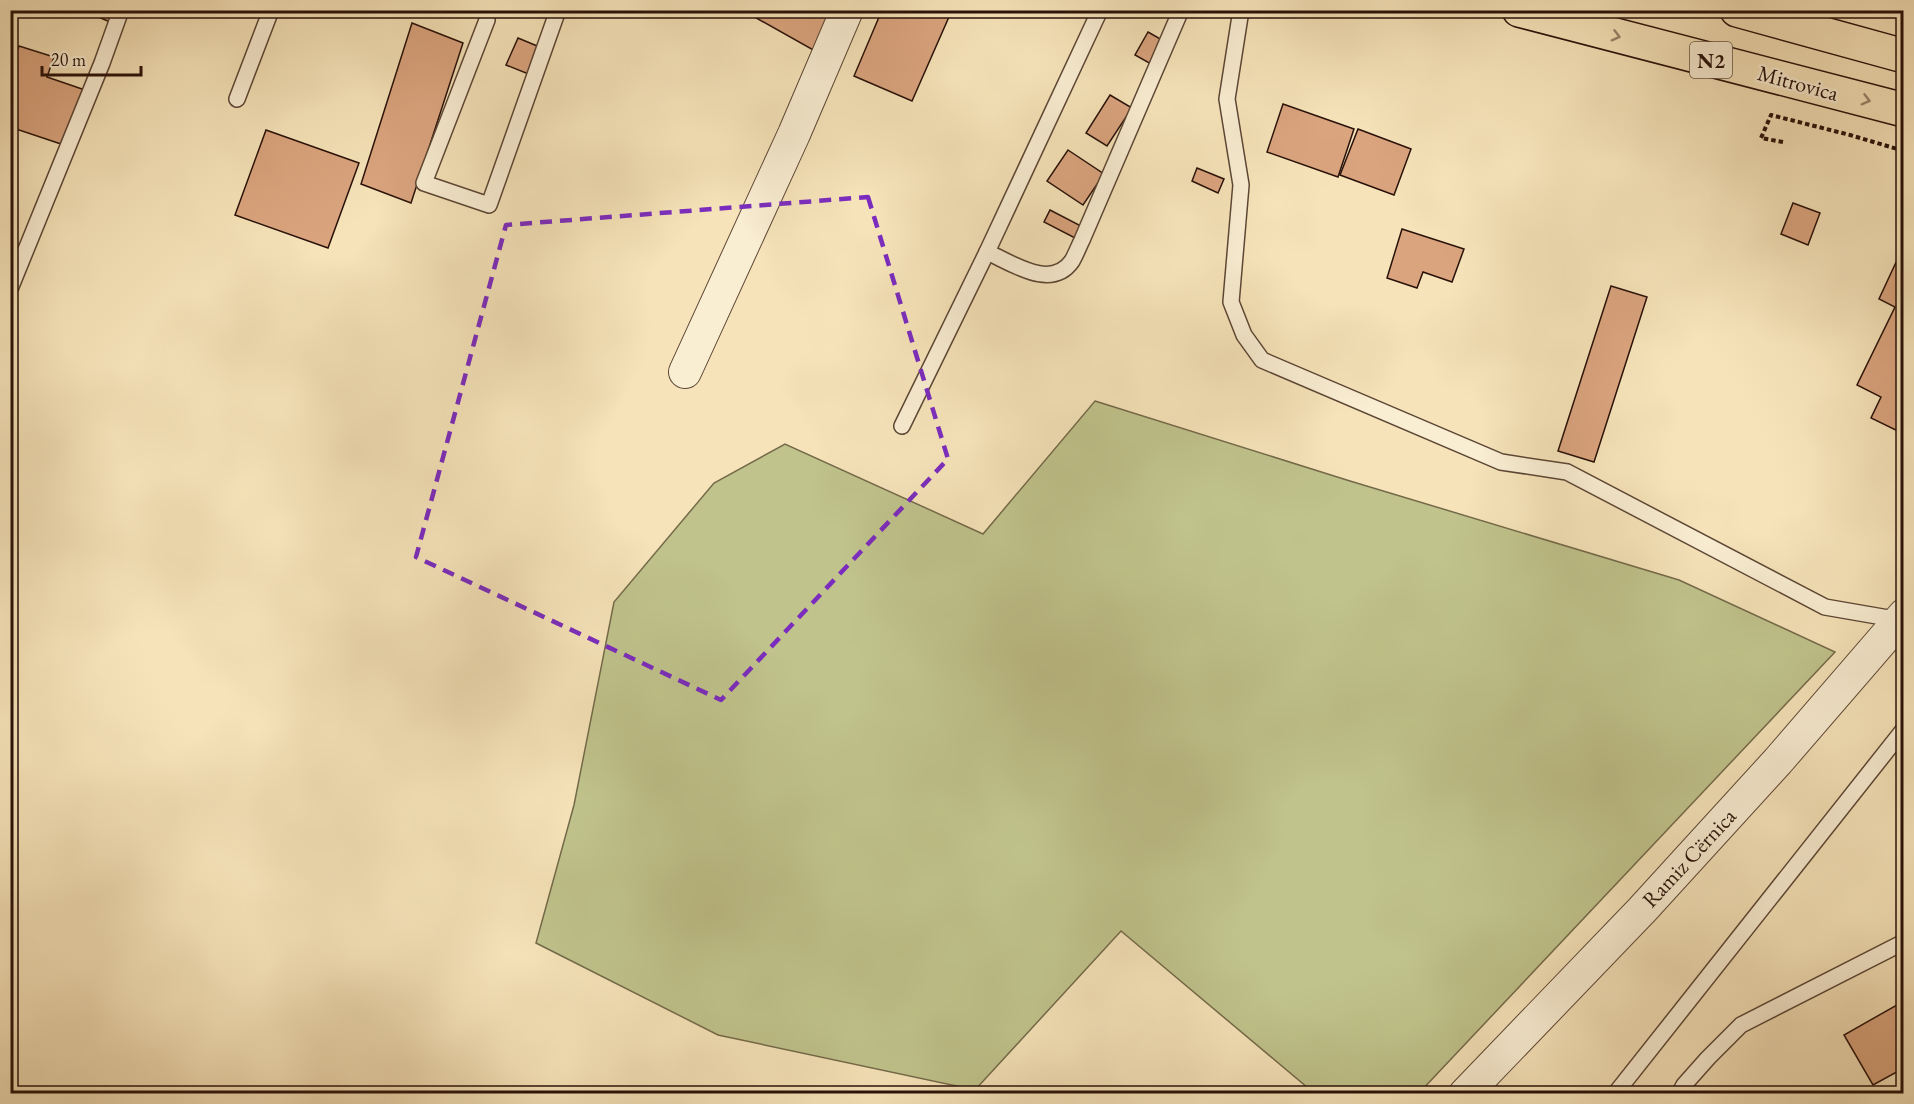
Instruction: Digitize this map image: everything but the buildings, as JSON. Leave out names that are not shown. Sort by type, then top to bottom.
[{"type":"highway","name":"Mitrovica","points":[[1519,10],[1904,110]]},
{"type":"highway","name":"N2","points":[[1737,10],[1904,56]]},
{"type":"street","points":[[685,372],[794,134],[847,10]]},
{"type":"street","name":"Ramiz Cërnica","points":[[1466,1094],[1642,910],[1778,761],[1902,618]]},
{"type":"lane","points":[[10,289],[102,63],[121,10]]},
{"type":"lane","points":[[237,99],[271,10]]},
{"type":"lane","points":[[487,20],[424,183],[489,205],[558,10]]},
{"type":"lane","points":[[902,426],[987,252],[1100,10]]},
{"type":"lane","points":[[987,252],[1039,275],[1056,274],[1071,263],[1181,10]]},
{"type":"lane","points":[[1241,10],[1227,99],[1241,185],[1231,302],[1244,335],[1262,360],[1502,462],[1567,472],[1825,607],[1902,618]]},
{"type":"lane","points":[[1615,1094],[1904,729]]},
{"type":"lane","points":[[1679,1094],[1683,1085],[1741,1025],[1904,942]]},
{"type":"path","points":[[1784,142],[1761,138],[1771,115],[1904,151]]},
{"type":"highlighted area","points":[[868,197],[948,459],[721,700],[416,557],[506,225]]},
{"type":"green space","points":[[1095,401],[1679,580],[1835,652],[1419,1093],[1314,1093],[1121,931],[975,1090],[718,1035],[536,943],[574,805],[614,602],[714,483],[785,444],[983,534]]}]
